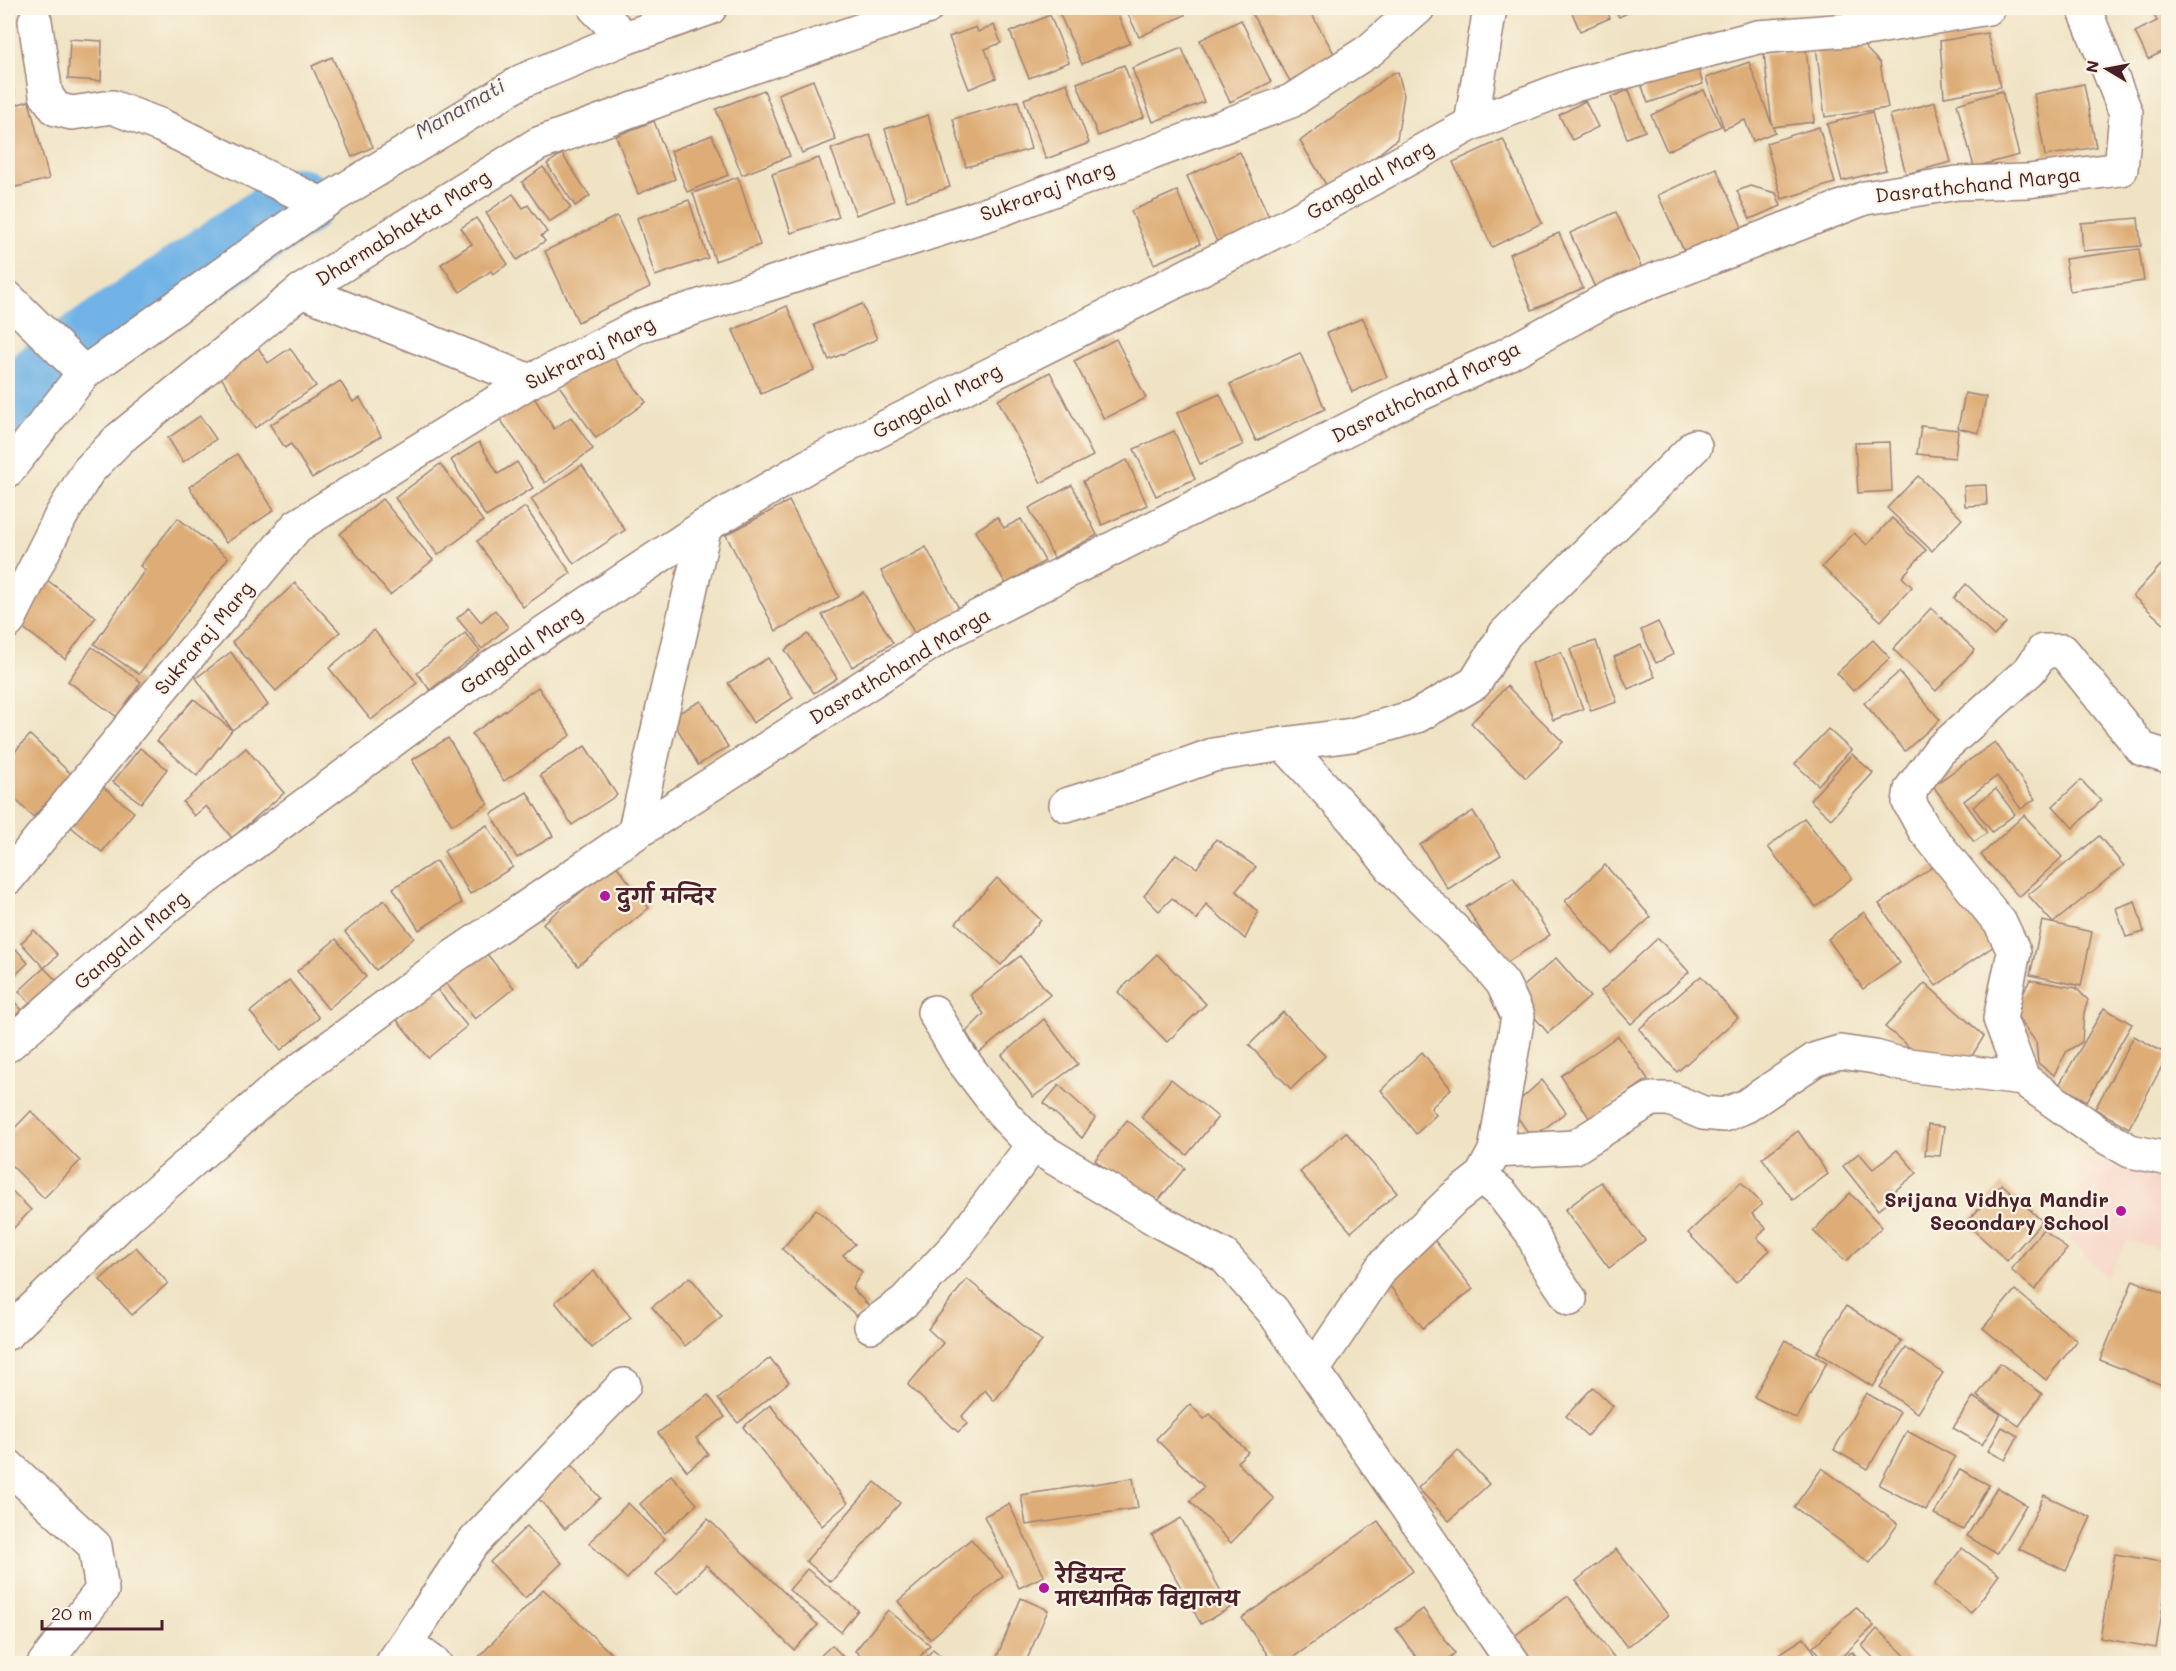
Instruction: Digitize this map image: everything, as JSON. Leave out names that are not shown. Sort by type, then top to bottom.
[{"type":"street","points":[[595,8],[625,38]]},
{"type":"street","points":[[8,470],[84,373],[321,204],[522,81],[625,38],[710,8]]},
{"type":"street","name":"Dharmabhakta Marg","points":[[8,622],[61,516],[88,471],[119,439],[301,291],[538,144],[717,79],[926,8]]},
{"type":"street","name":"Sukraraj Marg","points":[[8,878],[297,526],[530,381],[641,325],[994,212],[1291,101],[1370,50],[1418,8]]},
{"type":"street","points":[[1471,124],[1490,8]]},
{"type":"street","name":"Gangalal Marg","points":[[8,1045],[164,909],[492,667],[705,526],[808,466],[1286,226],[1471,124],[1574,85],[1758,37],[1872,28],[1988,8]]},
{"type":"street","name":"Dasrathchand Marga","points":[[634,834],[948,632],[1398,404],[1504,356],[1611,297],[1865,198],[1957,183],[2028,180],[2121,169],[2126,113],[2084,8]]},
{"type":"street","points":[[35,21],[46,95],[56,109],[72,112],[112,107],[162,126],[321,204]]},
{"type":"street","points":[[301,291],[530,381]]},
{"type":"street","points":[[8,298],[84,373]]},
{"type":"street","points":[[1066,805],[1213,755],[1352,735],[1417,716],[1474,683],[1505,634],[1695,446]]},
{"type":"street","points":[[8,1334],[130,1215],[282,1083],[453,957],[634,834],[705,526]]},
{"type":"street","points":[[2024,1078],[2000,1019],[2014,952],[2001,924],[1924,829],[1910,802],[1911,789],[1939,751],[2030,670],[2043,651],[2062,651],[2142,749],[2169,757]]},
{"type":"street","points":[[1284,744],[1354,820],[1392,868],[1481,957],[1503,984],[1518,1016],[1488,1164],[1383,1266],[1313,1370]]},
{"type":"street","points":[[934,1012],[960,1057],[1005,1116],[1034,1144],[1164,1224],[1224,1256],[1273,1311],[1505,1661]]},
{"type":"street","points":[[1488,1164],[1575,1147],[1651,1099],[1670,1099],[1703,1113],[1724,1115],[1746,1106],[1816,1059],[1840,1052],[1875,1057],[1899,1064],[2024,1078],[2097,1132],[2130,1151],[2169,1159]]},
{"type":"street","points":[[871,1326],[905,1301],[959,1243],[1034,1144]]},
{"type":"street","points":[[1488,1164],[1502,1194],[1532,1233],[1544,1260],[1570,1299]]},
{"type":"street","points":[[435,1664],[399,1653],[471,1545],[624,1386]]},
{"type":"street","points":[[8,1467],[95,1546],[102,1590],[44,1664]]},
{"type":"shaded area","name":"Srijana Vidhya Mandir Secondary School","points":[[2079,1157],[2168,1182],[2168,1252],[2128,1240],[2107,1278],[2071,1241]]},
{"type":"building","points":[[1057,8],[1115,8],[1130,43],[1082,64]]},
{"type":"building","points":[[1125,8],[1181,8],[1185,15],[1139,37]]},
{"type":"building","points":[[1262,8],[1308,8],[1335,55],[1290,81],[1252,14]]},
{"type":"building","points":[[1570,8],[1606,8],[1610,18],[1580,31]]},
{"type":"building","points":[[1614,8],[1638,8],[1619,17]]},
{"type":"building","points":[[2168,8],[2168,49],[2148,59],[2135,32],[2157,21],[2151,9]]},
{"type":"building","points":[[1050,15],[1069,62],[1029,78],[1010,32]]},
{"type":"building","points":[[1241,20],[1271,82],[1230,102],[1200,40]]},
{"type":"building","points":[[994,25],[1001,43],[985,49],[996,78],[969,89],[949,37],[976,27],[978,32]]},
{"type":"building","points":[[1987,33],[2001,87],[1944,97],[1940,41]]},
{"type":"building","points":[[1815,38],[1858,40],[1880,63],[1888,108],[1825,117]]},
{"type":"building","points":[[70,39],[102,41],[101,81],[68,79]]},
{"type":"building","points":[[1182,48],[1204,102],[1153,122],[1132,68]]},
{"type":"building","points":[[1806,49],[1814,122],[1773,127],[1775,132],[1753,141],[1745,120],[1724,129],[1706,78],[1749,62],[1772,125],[1764,54]]},
{"type":"building","points":[[332,57],[373,147],[352,157],[312,66]]},
{"type":"building","points":[[1695,59],[1703,84],[1648,103],[1639,78]]},
{"type":"building","points":[[1124,65],[1144,117],[1098,136],[1077,83]]},
{"type":"building","points":[[8,71],[15,94],[8,96]]},
{"type":"building","points":[[1398,72],[1404,95],[1397,139],[1331,193],[1300,141],[1393,73]]},
{"type":"building","points":[[813,80],[836,140],[802,153],[778,94]]},
{"type":"building","points":[[1067,83],[1089,143],[1046,159],[1024,99]]},
{"type":"building","points":[[2084,84],[2096,147],[2045,156],[2034,94]]},
{"type":"building","points":[[764,90],[790,156],[742,175],[716,109]]},
{"type":"building","points":[[1629,90],[1645,131],[1627,138],[1611,97]]},
{"type":"building","points":[[1704,90],[1721,126],[1667,151],[1651,115]]},
{"type":"building","points":[[2002,91],[2019,155],[1974,167],[1957,104]]},
{"type":"building","points":[[29,101],[49,179],[8,189],[8,107]]},
{"type":"building","points":[[1018,101],[1031,149],[966,167],[953,119]]},
{"type":"building","points":[[1585,101],[1598,127],[1572,140],[1559,115]]},
{"type":"building","points":[[1935,102],[1951,162],[1906,174],[1890,115]]},
{"type":"building","points":[[1872,112],[1886,170],[1842,181],[1827,124]]},
{"type":"building","points":[[928,115],[950,187],[907,201],[885,129]]},
{"type":"building","points":[[654,121],[675,179],[638,194],[616,136]]},
{"type":"building","points":[[1819,127],[1835,183],[1782,199],[1766,143]]},
{"type":"building","points":[[712,135],[728,175],[687,192],[671,151]]},
{"type":"building","points":[[870,135],[894,201],[856,215],[831,149]]},
{"type":"building","points":[[1503,139],[1542,223],[1492,247],[1453,162]]},
{"type":"building","points":[[1240,152],[1273,226],[1222,253],[1187,176]]},
{"type":"building","points":[[562,154],[590,196],[575,206],[547,164]]},
{"type":"building","points":[[819,158],[839,217],[791,233],[772,174]]},
{"type":"building","points":[[543,167],[571,208],[549,222],[522,182]]},
{"type":"building","points":[[1716,168],[1742,227],[1685,253],[1658,195]]},
{"type":"building","points":[[738,177],[760,245],[715,261],[693,193]]},
{"type":"building","points":[[1750,186],[1776,193],[1781,206],[1750,219],[1737,191]]},
{"type":"building","points":[[1177,191],[1200,244],[1154,264],[1131,211]]},
{"type":"building","points":[[513,194],[523,208],[528,205],[547,232],[541,236],[545,241],[517,260],[486,213]]},
{"type":"building","points":[[689,200],[708,258],[655,276],[637,218]]},
{"type":"building","points":[[1616,212],[1645,275],[1599,296],[1570,233]]},
{"type":"building","points":[[617,216],[650,287],[578,322],[545,251]]},
{"type":"building","points":[[476,218],[508,264],[493,274],[491,271],[460,292],[441,264],[472,244],[461,228]]},
{"type":"building","points":[[2138,218],[2141,246],[2083,251],[2081,223]]},
{"type":"building","points":[[1559,233],[1583,288],[1532,310],[1509,254]]},
{"type":"building","points":[[2139,249],[2144,281],[2070,291],[2065,259]]},
{"type":"building","points":[[862,304],[877,339],[829,360],[814,325]]},
{"type":"building","points":[[787,306],[814,370],[761,394],[733,330]]},
{"type":"building","points":[[1363,318],[1387,377],[1352,392],[1327,333]]},
{"type":"building","points":[[1116,339],[1146,398],[1104,419],[1074,361]]},
{"type":"building","points":[[253,340],[268,363],[290,348],[316,386],[255,428],[214,367]]},
{"type":"building","points":[[606,348],[646,402],[596,438],[557,383]]},
{"type":"building","points":[[1300,353],[1325,409],[1256,441],[1230,384]]},
{"type":"building","points":[[1050,372],[1093,456],[1041,483],[998,400]]},
{"type":"building","points":[[340,381],[353,402],[360,398],[381,436],[312,478],[291,444],[285,448],[270,425]]},
{"type":"building","points":[[1965,393],[1986,397],[1979,433],[1958,428]]},
{"type":"building","points":[[1220,394],[1243,445],[1200,464],[1177,413]]},
{"type":"building","points":[[533,396],[554,429],[571,417],[593,449],[545,483],[500,419]]},
{"type":"building","points":[[200,416],[216,439],[183,462],[168,438]]},
{"type":"building","points":[[1921,426],[1958,430],[1955,458],[1917,454]]},
{"type":"building","points":[[1174,431],[1195,479],[1156,496],[1134,449]]},
{"type":"building","points":[[479,442],[498,474],[517,462],[533,488],[486,517],[451,460]]},
{"type":"building","points":[[1890,442],[1892,491],[1858,493],[1855,443]]},
{"type":"building","points":[[237,454],[274,510],[226,543],[189,487]]},
{"type":"building","points":[[1127,460],[1147,505],[1102,525],[1083,481]]},
{"type":"building","points":[[440,464],[483,521],[438,555],[395,498]]},
{"type":"building","points":[[582,465],[625,530],[574,564],[531,499]]},
{"type":"building","points":[[1918,476],[1962,519],[1932,551],[1887,508]]},
{"type":"building","points":[[1072,485],[1097,535],[1054,558],[1029,508]]},
{"type":"building","points":[[1986,485],[1987,505],[1965,506],[1964,486]]},
{"type":"building","points":[[382,499],[433,560],[390,595],[340,534]]},
{"type":"building","points":[[789,501],[839,597],[776,631],[726,535]]},
{"type":"building","points":[[525,507],[571,573],[523,607],[477,541]]},
{"type":"building","points":[[997,517],[1004,528],[1021,519],[1045,561],[1006,584],[975,531]]},
{"type":"building","points":[[178,518],[228,558],[139,674],[94,644],[145,570],[140,566]]},
{"type":"building","points":[[1892,518],[1926,550],[1902,577],[1912,587],[1881,621],[1822,567],[1854,533],[1867,545]]},
{"type":"building","points":[[926,547],[963,616],[918,640],[881,571]]},
{"type":"building","points":[[2161,565],[2168,571],[2168,624],[2166,626],[2133,596]]},
{"type":"building","points":[[47,580],[96,617],[65,659],[15,622]]},
{"type":"building","points":[[295,583],[340,632],[276,691],[232,642]]},
{"type":"building","points":[[1966,584],[2006,623],[1994,636],[1954,598]]},
{"type":"building","points":[[863,592],[893,643],[852,667],[822,615]]},
{"type":"building","points":[[469,608],[481,622],[495,610],[508,627],[482,649],[457,618]]},
{"type":"building","points":[[1931,608],[1975,650],[1936,691],[1893,649]]},
{"type":"building","points":[[1658,622],[1674,654],[1656,663],[1641,630]]},
{"type":"building","points":[[374,630],[417,683],[371,720],[329,668]]},
{"type":"building","points":[[465,633],[480,651],[430,690],[417,673]]},
{"type":"building","points":[[808,634],[837,678],[814,693],[785,650]]},
{"type":"building","points":[[1873,640],[1890,658],[1853,691],[1837,673]]},
{"type":"building","points":[[1596,641],[1617,702],[1591,711],[1570,649]]},
{"type":"building","points":[[1641,645],[1655,677],[1628,689],[1614,657]]},
{"type":"building","points":[[92,647],[141,682],[117,717],[68,681]]},
{"type":"building","points":[[231,652],[268,705],[232,730],[196,678]]},
{"type":"building","points":[[1561,652],[1583,709],[1553,720],[1532,663]]},
{"type":"building","points":[[768,658],[793,698],[753,723],[728,683]]},
{"type":"building","points":[[1899,672],[1940,720],[1905,751],[1864,703]]},
{"type":"building","points":[[1507,686],[1563,742],[1526,778],[1471,723]]},
{"type":"building","points":[[538,687],[571,735],[504,781],[472,734]]},
{"type":"building","points":[[194,699],[232,730],[197,776],[157,741]]},
{"type":"building","points":[[701,701],[728,747],[698,765],[671,717]]},
{"type":"building","points":[[1828,729],[1851,750],[1818,785],[1795,764]]},
{"type":"building","points":[[30,735],[72,775],[33,817],[8,792],[8,759]]},
{"type":"building","points":[[448,738],[488,804],[452,825],[412,760]]},
{"type":"building","points":[[1995,742],[2035,799],[2021,809],[1997,776],[1964,801],[1987,833],[1974,842],[1933,786]]},
{"type":"building","points":[[585,746],[617,795],[572,825],[540,775]]},
{"type":"building","points":[[140,748],[167,769],[141,803],[113,782]]},
{"type":"building","points":[[246,748],[284,793],[232,838],[206,806],[194,816],[183,802]]},
{"type":"building","points":[[1852,754],[1873,773],[1831,819],[1810,800]]},
{"type":"building","points":[[2081,780],[2101,801],[2073,828],[2053,806]]},
{"type":"building","points":[[103,787],[134,812],[102,852],[71,827]]},
{"type":"building","points":[[1996,789],[2015,814],[1992,832],[1973,807]]},
{"type":"building","points":[[527,792],[553,836],[517,858],[491,814]]},
{"type":"building","points":[[1473,811],[1501,855],[1448,889],[1420,845]]},
{"type":"building","points":[[2024,815],[2062,857],[2019,897],[1981,855]]},
{"type":"building","points":[[1804,818],[1852,878],[1816,907],[1768,847]]},
{"type":"building","points":[[487,825],[513,867],[470,894],[444,851]]},
{"type":"building","points":[[2099,836],[2124,866],[2053,923],[2028,895]]},
{"type":"building","points":[[1216,839],[1256,867],[1236,891],[1258,912],[1245,939],[1206,904],[1197,920],[1172,898],[1159,911],[1144,896],[1176,854],[1197,868]]},
{"type":"building","points":[[436,861],[462,903],[419,930],[393,888]]},
{"type":"building","points":[[1941,861],[1998,943],[1936,986],[1879,904]]},
{"type":"building","points":[[615,864],[649,908],[578,966],[543,923]]},
{"type":"building","points":[[1605,865],[1651,917],[1611,953],[1565,901]]},
{"type":"building","points":[[1513,877],[1550,935],[1503,965],[1466,907]]},
{"type":"building","points":[[997,878],[1041,920],[1001,965],[956,923]]},
{"type":"building","points":[[384,900],[414,938],[376,970],[345,932]]},
{"type":"building","points":[[2135,901],[2144,932],[2126,937],[2116,908]]},
{"type":"building","points":[[1864,912],[1900,963],[1863,989],[1828,939]]},
{"type":"building","points":[[2042,921],[2092,932],[2081,986],[2030,975]]},
{"type":"building","points":[[34,930],[58,955],[44,968],[21,943]]},
{"type":"building","points":[[1658,938],[1689,972],[1631,1024],[1601,991]]},
{"type":"building","points":[[336,939],[366,977],[328,1009],[297,971]]},
{"type":"building","points":[[16,949],[28,963],[8,982],[8,957]]},
{"type":"building","points":[[483,949],[514,988],[475,1019],[444,981]]},
{"type":"building","points":[[1157,954],[1206,1004],[1167,1042],[1118,992]]},
{"type":"building","points":[[1020,956],[1050,995],[979,1053],[966,1032],[984,1014],[970,995]]},
{"type":"building","points":[[1556,958],[1590,997],[1548,1033],[1515,994]]},
{"type":"building","points":[[44,968],[60,984],[35,1009],[19,991]]},
{"type":"building","points":[[1701,976],[1738,1018],[1677,1072],[1639,1029]]},
{"type":"building","points":[[289,980],[319,1018],[281,1050],[250,1012]]},
{"type":"building","points":[[2030,980],[2076,988],[2088,1000],[2084,1013],[2082,1042],[2067,1051],[2054,1075],[2038,1063],[2036,1042],[2013,1011]]},
{"type":"building","points":[[1925,983],[1984,1036],[1972,1056],[1926,1061],[1885,1027]]},
{"type":"building","points":[[436,988],[467,1026],[428,1058],[397,1020]]},
{"type":"building","points":[[8,994],[22,1010],[8,1023]]},
{"type":"building","points":[[2104,1008],[2132,1024],[2087,1101],[2059,1085]]},
{"type":"building","points":[[1283,1012],[1325,1056],[1291,1089],[1249,1045]]},
{"type":"building","points":[[1044,1019],[1078,1064],[1033,1097],[1002,1055]]},
{"type":"building","points":[[1618,1036],[1648,1079],[1590,1119],[1561,1076]]},
{"type":"building","points":[[2134,1036],[2168,1055],[2129,1128],[2095,1109]]},
{"type":"building","points":[[1422,1052],[1451,1089],[1431,1108],[1436,1115],[1416,1134],[1381,1090]]},
{"type":"building","points":[[1171,1079],[1218,1117],[1187,1155],[1141,1117]]},
{"type":"building","points":[[1542,1080],[1566,1112],[1532,1138],[1511,1108]]},
{"type":"building","points":[[1059,1085],[1095,1118],[1082,1138],[1044,1103]]},
{"type":"building","points":[[31,1111],[80,1161],[44,1198],[8,1162],[8,1135]]},
{"type":"building","points":[[1127,1120],[1185,1168],[1152,1208],[1095,1160]]},
{"type":"building","points":[[1928,1125],[1944,1127],[1940,1156],[1925,1155]]},
{"type":"building","points":[[1798,1131],[1828,1174],[1793,1200],[1762,1158]]},
{"type":"building","points":[[1346,1132],[1397,1193],[1351,1232],[1300,1172]]},
{"type":"building","points":[[1897,1150],[1917,1173],[1892,1193],[1895,1196],[1878,1210],[1843,1166],[1859,1153],[1873,1169]]},
{"type":"building","points":[[1601,1182],[1645,1240],[1609,1268],[1565,1210]]},
{"type":"building","points":[[1741,1182],[1762,1204],[1752,1214],[1766,1228],[1757,1238],[1770,1250],[1736,1283],[1688,1233]]},
{"type":"building","points":[[2002,1184],[2042,1221],[2007,1261],[1966,1223]]},
{"type":"building","points":[[8,1187],[31,1210],[8,1234]]},
{"type":"building","points":[[1850,1193],[1882,1227],[1846,1261],[1813,1231]]},
{"type":"building","points":[[816,1209],[855,1244],[843,1255],[862,1272],[852,1288],[869,1306],[858,1317],[782,1249]]},
{"type":"building","points":[[2043,1229],[2067,1249],[2035,1290],[2011,1270]]},
{"type":"building","points":[[1435,1241],[1473,1289],[1423,1328],[1385,1280]]},
{"type":"building","points":[[136,1247],[168,1283],[132,1315],[100,1280]]},
{"type":"building","points":[[594,1271],[631,1317],[592,1348],[555,1302]]},
{"type":"building","points":[[690,1277],[722,1316],[685,1346],[652,1307]]},
{"type":"building","points":[[967,1279],[1042,1341],[994,1401],[985,1390],[962,1416],[967,1424],[958,1432],[908,1385],[943,1343],[928,1329]]},
{"type":"building","points":[[2133,1280],[2168,1295],[2167,1387],[2100,1360]]},
{"type":"building","points":[[2015,1290],[2077,1341],[2046,1380],[1983,1328]]},
{"type":"building","points":[[1846,1306],[1902,1341],[1873,1387],[1817,1352]]},
{"type":"building","points":[[1785,1340],[1827,1362],[1797,1419],[1754,1397]]},
{"type":"building","points":[[1906,1348],[1943,1373],[1917,1413],[1880,1387]]},
{"type":"building","points":[[770,1358],[789,1382],[738,1423],[718,1399]]},
{"type":"building","points":[[2000,1363],[2042,1394],[2019,1426],[1977,1396]]},
{"type":"building","points":[[1593,1387],[1613,1406],[1587,1436],[1566,1416]]},
{"type":"building","points":[[1866,1393],[1900,1412],[1868,1469],[1834,1450]]},
{"type":"building","points":[[708,1395],[725,1417],[696,1438],[708,1454],[687,1471],[658,1433]]},
{"type":"building","points":[[1973,1397],[2001,1414],[1982,1445],[1953,1428]]},
{"type":"building","points":[[1190,1404],[1204,1419],[1210,1414],[1248,1452],[1237,1462],[1274,1499],[1231,1543],[1190,1501],[1204,1487],[1156,1439]]},
{"type":"building","points":[[770,1405],[848,1503],[822,1526],[743,1427]]},
{"type":"building","points":[[2002,1427],[2018,1436],[2005,1460],[1988,1451]]},
{"type":"building","points":[[1907,1431],[1955,1457],[1926,1510],[1879,1485]]},
{"type":"building","points":[[1458,1450],[1489,1484],[1449,1521],[1418,1488]]},
{"type":"building","points":[[567,1460],[600,1498],[565,1529],[532,1491]]},
{"type":"building","points":[[1822,1468],[1898,1524],[1870,1563],[1794,1507]]},
{"type":"building","points":[[1960,1469],[1989,1485],[1963,1530],[1934,1514]]},
{"type":"building","points":[[671,1475],[697,1504],[665,1533],[640,1504]]},
{"type":"building","points":[[1133,1478],[1138,1508],[1026,1525],[1021,1495]]},
{"type":"building","points":[[875,1482],[900,1503],[831,1582],[806,1561]]},
{"type":"building","points":[[1997,1487],[2026,1505],[1997,1554],[1967,1536]]},
{"type":"building","points":[[2044,1495],[2091,1517],[2066,1571],[2019,1549]]},
{"type":"building","points":[[628,1503],[665,1539],[627,1579],[589,1543]]},
{"type":"building","points":[[1009,1504],[1044,1576],[1019,1588],[984,1516]]},
{"type":"building","points":[[1181,1518],[1230,1608],[1201,1624],[1152,1535]]},
{"type":"building","points":[[708,1519],[818,1625],[794,1650],[706,1565],[678,1594],[656,1574]]},
{"type":"building","points":[[1378,1521],[1413,1571],[1284,1664],[1274,1664],[1242,1618]]},
{"type":"building","points":[[527,1526],[562,1563],[525,1598],[490,1562]]},
{"type":"building","points":[[971,1539],[1003,1576],[930,1639],[898,1601]]},
{"type":"building","points":[[1962,1548],[1999,1575],[1971,1613],[1934,1585]]},
{"type":"building","points":[[1616,1549],[1668,1615],[1627,1647],[1576,1581]]},
{"type":"building","points":[[2115,1554],[2168,1563],[2156,1648],[2100,1638]]},
{"type":"building","points":[[807,1569],[858,1610],[841,1632],[789,1590]]},
{"type":"building","points":[[543,1589],[622,1664],[484,1664],[478,1658]]},
{"type":"building","points":[[1568,1596],[1619,1664],[1534,1664],[1513,1637]]},
{"type":"building","points":[[1021,1598],[1048,1610],[1025,1664],[994,1664]]},
{"type":"building","points":[[1856,1607],[1874,1626],[1834,1664],[1829,1664],[1813,1647]]},
{"type":"building","points":[[1423,1609],[1455,1653],[1442,1664],[1421,1664],[1396,1629]]},
{"type":"building","points":[[888,1610],[930,1645],[914,1664],[870,1664],[855,1651]]},
{"type":"building","points":[[1877,1629],[1914,1664],[1879,1664],[1862,1646]]},
{"type":"building","points":[[1804,1638],[1815,1653],[1799,1664],[1786,1664],[1779,1654]]},
{"type":"building","points":[[832,1645],[850,1664],[812,1664]]},
{"type":"building","points":[[933,1649],[950,1664],[921,1664]]},
{"type":"building","points":[[1852,1652],[1861,1664],[1835,1664]]},
{"type":"waterway","name":"Manamati","points":[[72,356],[297,203]]},
{"type":"waterway","name":"Manamati","points":[[8,433],[35,384],[60,364]]},
{"type":"place","name":"दुर्गा मन्दिर","points":[[605,896]]},
{"type":"place","name":"Srijana Vidhya Mandir Secondary School","points":[[2121,1211]]},
{"type":"place","name":"रेडियन्ट माध्यामिक विद्यालय","points":[[1044,1588]]}]
